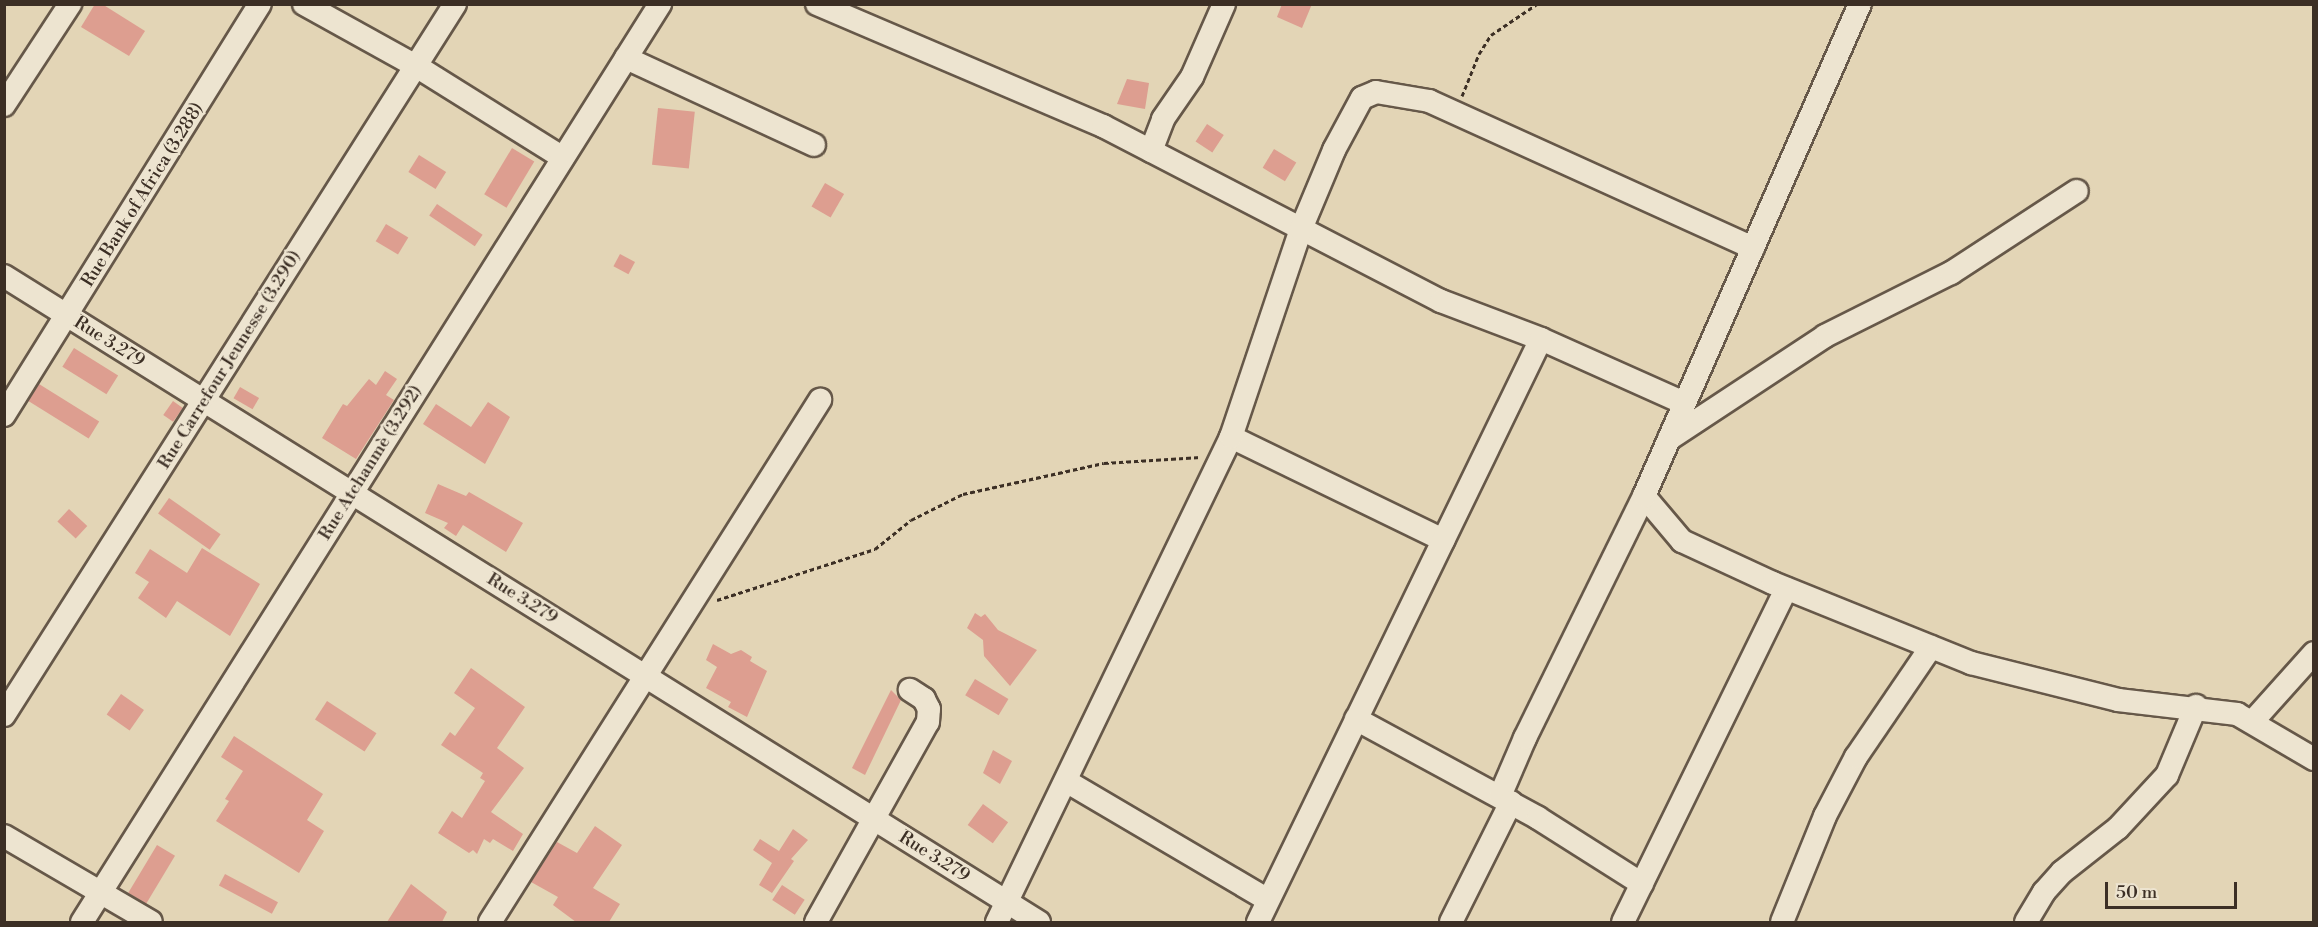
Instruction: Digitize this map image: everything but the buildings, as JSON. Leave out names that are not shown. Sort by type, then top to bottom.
[{"type":"street","points":[[8,93],[70,4]]},
{"type":"street","name":"Rue Bank of Africa (3.288)","points":[[4,415],[69,316],[260,4]]},
{"type":"street","points":[[304,4],[416,66],[563,158]]},
{"type":"street","name":"Rue Carrefour Jeunesse (3.290)","points":[[4,715],[455,4]]},
{"type":"street","name":"Rue Atchanmè (3.292)","points":[[82,922],[660,4]]},
{"type":"street","points":[[817,4],[1151,151],[1441,301],[1541,339],[1684,403]]},
{"type":"street","points":[[1151,151],[1162,119],[1192,77],[1224,4]]},
{"type":"street","points":[[1450,922],[1506,799],[1525,738],[1644,496],[1860,4]]},
{"type":"street","points":[[626,58],[814,145]]},
{"type":"street","points":[[1003,913],[1227,446],[1301,229],[1334,150],[1362,98],[1376,92],[1403,94],[1456,112],[1753,248]]},
{"type":"street","points":[[1669,439],[1825,336],[1951,273],[2077,191]]},
{"type":"street","name":"Rue 3.279","points":[[4,276],[873,819],[1003,913],[1039,922]]},
{"type":"street","points":[[1258,922],[1541,339]]},
{"type":"street","points":[[490,922],[820,400]]},
{"type":"street","points":[[1227,446],[1443,540]]},
{"type":"street","points":[[1644,496],[1682,541],[1786,589],[1971,663],[2118,700],[2196,706],[2253,721],[2313,759]]},
{"type":"street","points":[[1632,919],[1642,884],[1786,589]]},
{"type":"street","points":[[1782,922],[1825,816],[1856,757],[1931,647]]},
{"type":"street","points":[[2253,721],[2313,653]]},
{"type":"street","points":[[816,922],[928,722],[929,709],[924,699],[910,690]]},
{"type":"street","points":[[2026,922],[2043,892],[2062,872],[2118,828],[2160,784],[2178,754],[2196,706]]},
{"type":"street","points":[[1356,719],[1506,799],[1642,884]]},
{"type":"street","points":[[1065,781],[1268,900]]},
{"type":"street","points":[[4,836],[102,890],[152,922]]},
{"type":"path","points":[[1456,112],[1469,74],[1491,35],[1537,4]]},
{"type":"path","points":[[691,604],[743,595],[875,549],[911,520],[963,494],[1104,464],[1227,446]]}]
